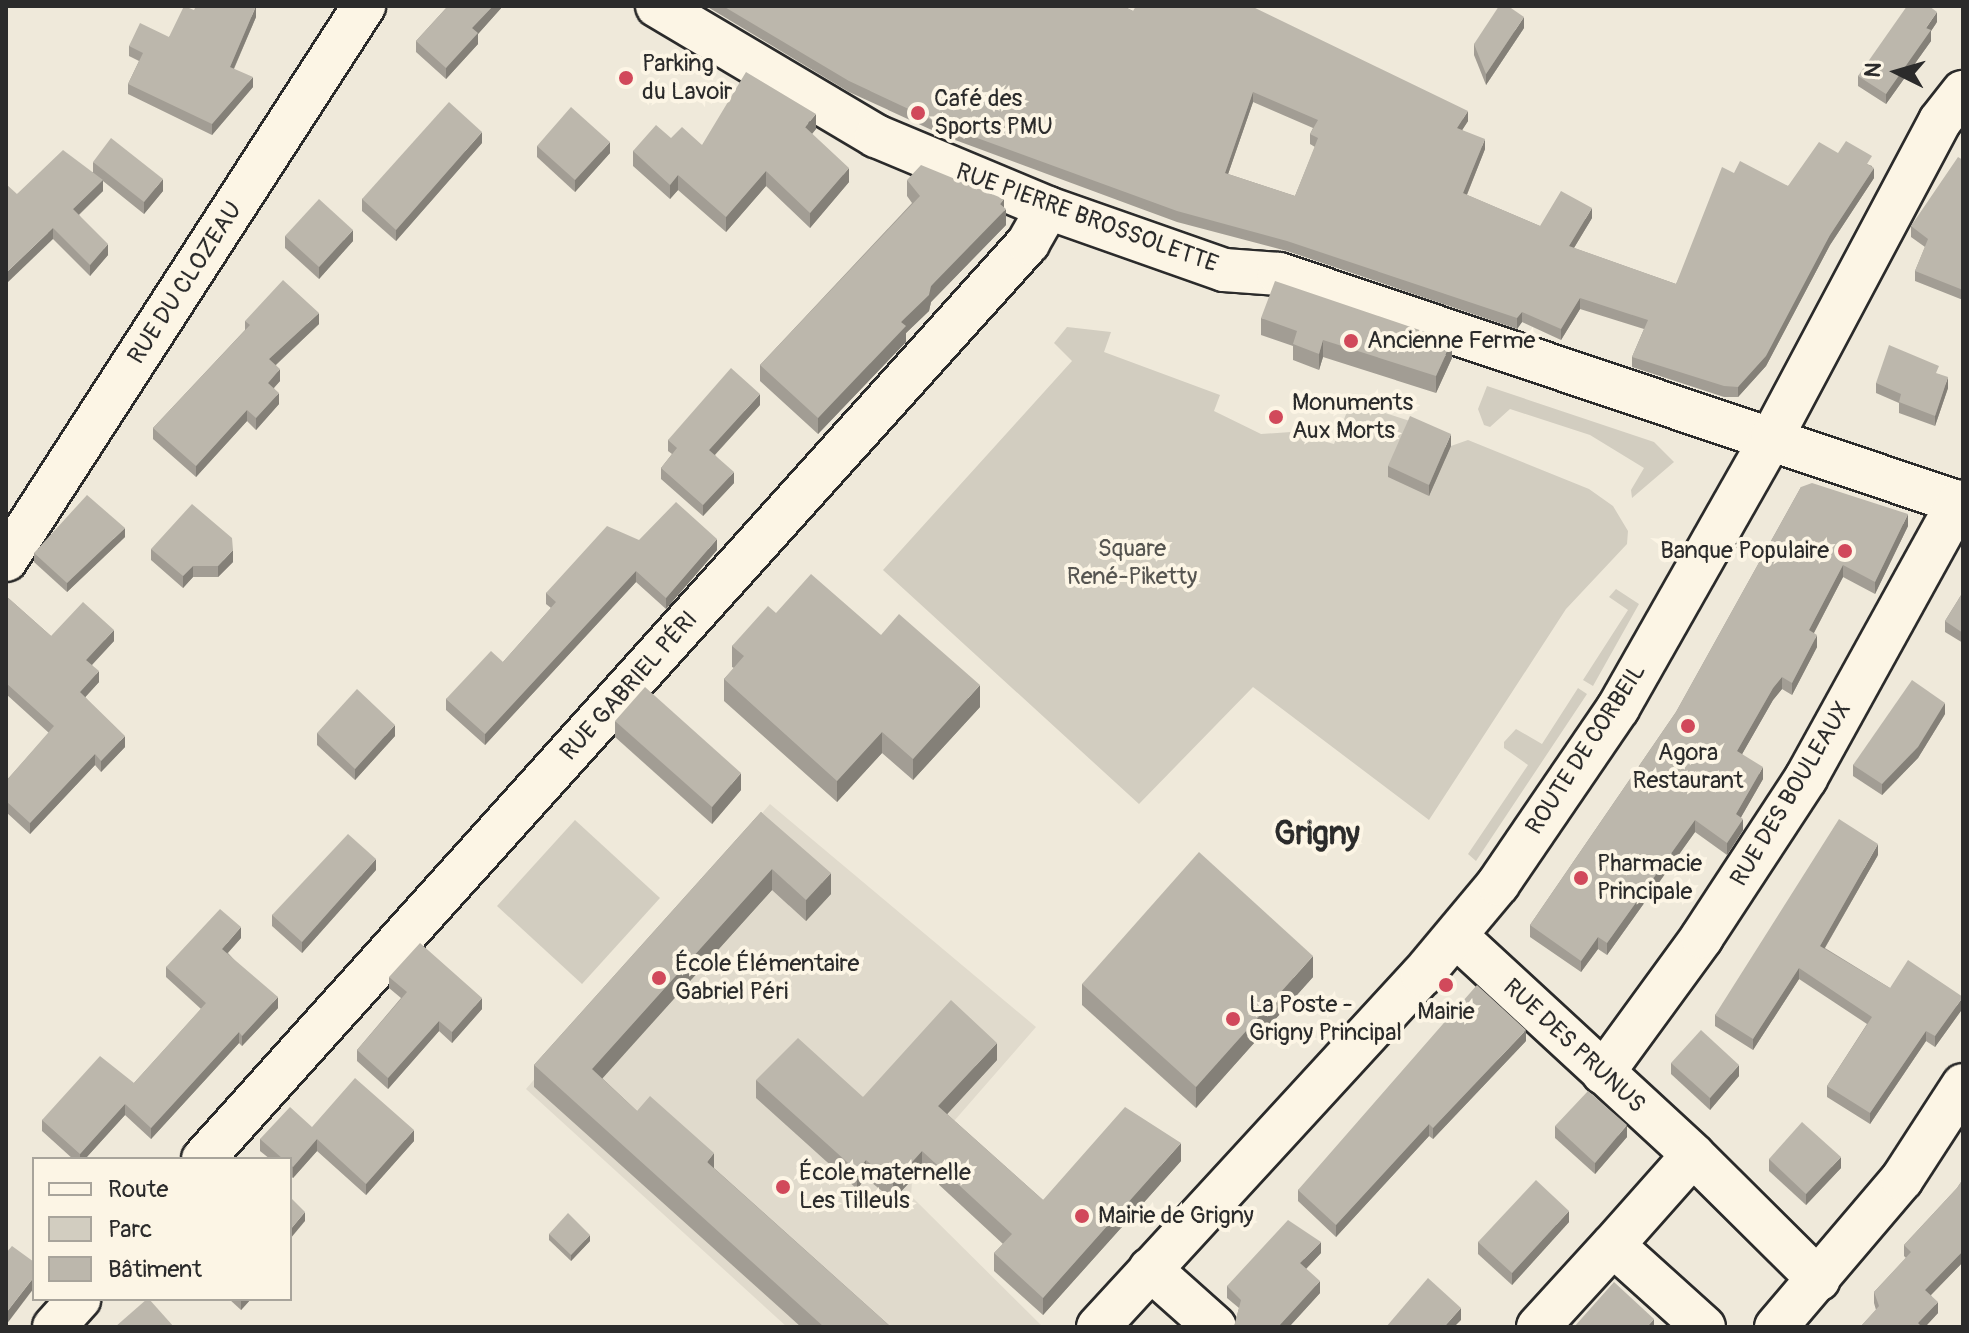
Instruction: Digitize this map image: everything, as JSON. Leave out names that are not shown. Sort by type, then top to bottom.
[{"type":"street","name":"RUE DU CLOZEAU","points":[[6,560],[364,6]]},
{"type":"street","name":"RUE PIERRE BROSSOLETTE","points":[[657,6],[876,136],[1048,208],[1224,270],[1279,274],[1961,502]]},
{"type":"street","name":"ROUTE DE CORBEIL","points":[[1098,1327],[1456,936],[1498,884],[1618,708],[1772,437],[1940,121],[1963,92]]},
{"type":"street","name":"RUE GABRIEL PÉRI","points":[[205,1157],[1028,243],[1048,208]]},
{"type":"street","name":"RUE DES BOULEAUX","points":[[1603,1073],[1702,937],[1806,778],[1961,502]]},
{"type":"street","name":"RUE DES PRUNUS","points":[[1456,936],[1693,1155],[1819,1280]]},
{"type":"street","points":[[1776,1327],[1902,1179],[1963,1085]]},
{"type":"street","points":[[1538,1327],[1693,1155]]},
{"type":"street","points":[[1613,1245],[1704,1327]]},
{"type":"street","points":[[1150,1269],[1215,1327]]},
{"type":"street","points":[[54,1327],[77,1301]]},
{"type":"shaded area","points":[[770,804],[1036,1027],[913,1168],[911,1196],[1043,1327],[787,1327],[526,1089]]},
{"type":"green space","name":"Square René-Piketty","points":[[1067,327],[1111,332],[1104,352],[1220,395],[1214,411],[1261,434],[1291,432],[1334,444],[1351,402],[1413,422],[1429,495],[1451,446],[1468,440],[1589,489],[1613,506],[1628,531],[1627,544],[1566,609],[1429,820],[1253,687],[1139,804],[883,570],[1072,361],[1054,343]]},
{"type":"green space","points":[[1487,386],[1654,442],[1674,462],[1632,498],[1631,490],[1644,468],[1590,435],[1510,409],[1490,427],[1484,425],[1478,409]]},
{"type":"green space","points":[[1616,589],[1639,604],[1593,686],[1583,680],[1628,610],[1609,597]]},
{"type":"green space","points":[[1578,688],[1587,694],[1476,861],[1468,854],[1528,765],[1504,748],[1504,742],[1516,729],[1542,744]]},
{"type":"green space","points":[[575,820],[660,898],[582,984],[497,906]]},
{"type":"building","points":[[184,6],[194,10],[196,6],[256,6],[230,67],[253,77],[212,124],[128,84],[143,53],[129,46],[140,23],[169,37]]},
{"type":"building","points":[[448,6],[493,6],[472,28],[478,33],[446,68],[416,41]]},
{"type":"building","points":[[723,6],[1123,6],[1133,11],[1136,6],[1251,6],[1468,111],[1457,128],[1485,139],[1463,193],[1540,226],[1561,191],[1592,208],[1569,246],[1676,284],[1722,167],[1734,173],[1740,161],[1788,186],[1819,142],[1838,153],[1846,141],[1872,156],[1867,164],[1874,168],[1830,235],[1766,356],[1738,387],[1724,386],[1632,357],[1648,320],[1580,298],[1561,329],[1522,312],[1517,318],[1287,241],[1177,211],[947,127],[849,81]],"holes":[[[1253,92],[1318,120],[1310,134],[1318,138],[1295,196],[1225,173]]]},
{"type":"building","points":[[1499,6],[1508,6],[1524,17],[1486,74],[1474,44]]},
{"type":"building","points":[[1907,6],[1929,6],[1937,12],[1926,28],[1931,30],[1886,94],[1858,76]]},
{"type":"building","points":[[746,72],[816,114],[805,127],[849,168],[810,213],[766,171],[726,217],[678,175],[670,185],[633,151],[656,125],[671,138],[682,127],[702,145]]},
{"type":"building","points":[[449,102],[482,132],[396,230],[362,199]]},
{"type":"building","points":[[571,107],[610,142],[575,180],[537,146]]},
{"type":"building","points":[[111,138],[163,179],[144,202],[93,162]]},
{"type":"building","points":[[63,150],[103,180],[73,209],[108,244],[90,265],[53,228],[6,273],[6,184],[17,194]]},
{"type":"building","points":[[1958,157],[1963,160],[1963,290],[1915,271],[1928,239],[1911,226]]},
{"type":"building","points":[[921,165],[1004,199],[1000,204],[1006,209],[931,286],[929,295],[901,322],[906,326],[818,418],[760,365],[920,196],[907,180]]},
{"type":"building","points":[[319,199],[353,230],[319,267],[285,236]]},
{"type":"building","points":[[283,280],[319,313],[269,359],[280,369],[268,383],[279,393],[256,418],[247,410],[196,466],[153,428],[250,325],[245,321]]},
{"type":"building","name":"Ancienne Ferme","points":[[1275,281],[1452,341],[1436,376],[1323,340],[1319,354],[1293,344],[1297,331],[1261,318]]},
{"type":"building","points":[[1889,345],[1939,366],[1936,373],[1948,377],[1935,416],[1899,402],[1901,394],[1876,383]]},
{"type":"building","points":[[731,368],[760,394],[709,450],[734,472],[703,505],[661,468],[677,448],[668,440]]},
{"type":"building","points":[[1410,416],[1451,434],[1429,485],[1388,466]]},
{"type":"building","points":[[1812,483],[1908,514],[1875,582],[1843,565],[1809,630],[1817,635],[1792,683],[1782,677],[1773,688],[1737,751],[1763,767],[1736,814],[1743,819],[1727,843],[1695,820],[1607,943],[1598,937],[1581,961],[1530,925],[1676,712],[1801,487]]},
{"type":"building","points":[[87,495],[125,528],[67,583],[34,553]]},
{"type":"building","points":[[676,502],[717,539],[666,598],[636,571],[485,734],[446,699],[491,651],[503,662],[556,602],[546,593],[607,526],[639,540]]},
{"type":"building","points":[[192,504],[232,538],[233,550],[218,566],[193,566],[183,576],[151,549]]},
{"type":"building","points":[[811,574],[881,635],[899,614],[980,685],[913,759],[882,732],[837,781],[724,679],[744,656],[732,646],[768,606],[776,613]]},
{"type":"building","points":[[1963,592],[1963,633],[1945,621]]},
{"type":"building","points":[[6,596],[51,636],[83,602],[114,630],[86,660],[99,671],[80,692],[125,736],[101,761],[95,754],[30,823],[6,801],[6,781],[54,726],[6,683]]},
{"type":"building","points":[[1912,680],[1945,703],[1918,747],[1882,784],[1853,765]]},
{"type":"building","points":[[645,687],[741,773],[712,807],[615,721]]},
{"type":"building","points":[[357,689],[395,725],[355,769],[317,733]]},
{"type":"building","points":[[761,812],[831,873],[806,900],[772,869],[592,1069],[637,1111],[650,1096],[714,1153],[707,1162],[891,1327],[824,1327],[534,1065]]},
{"type":"building","points":[[1839,819],[1878,844],[1820,946],[1890,988],[1908,960],[1963,997],[1935,1036],[1926,1031],[1870,1113],[1827,1086],[1872,1017],[1799,968],[1753,1039],[1715,1015]]},
{"type":"building","points":[[348,834],[376,859],[302,942],[272,915]]},
{"type":"building","points":[[1199,852],[1313,956],[1196,1087],[1082,984]]},
{"type":"building","points":[[220,909],[241,927],[222,949],[278,997],[242,1036],[239,1032],[151,1128],[125,1104],[80,1154],[42,1120],[100,1056],[134,1083],[206,1003],[166,967]]},
{"type":"building","points":[[420,943],[482,998],[452,1032],[439,1021],[388,1078],[357,1050],[407,992],[389,977]]},
{"type":"building","points":[[1477,985],[1526,1030],[1433,1128],[1429,1124],[1336,1225],[1298,1190]]},
{"type":"building","points":[[951,1000],[997,1043],[938,1106],[1043,1200],[1125,1107],[1181,1143],[1043,1298],[994,1253],[1012,1234],[922,1151],[893,1183],[866,1160],[857,1171],[756,1080],[798,1038],[863,1097]]},
{"type":"building","points":[[1701,1030],[1739,1065],[1710,1098],[1671,1063]]},
{"type":"building","points":[[355,1078],[414,1130],[366,1184],[317,1139],[293,1167],[292,1157],[281,1157],[260,1139],[290,1107],[312,1127]]},
{"type":"building","points":[[1588,1091],[1627,1125],[1595,1163],[1555,1126]]},
{"type":"building","points":[[1802,1122],[1841,1157],[1806,1194],[1769,1159]]},
{"type":"building","points":[[1963,1179],[1963,1251],[1925,1290],[1938,1302],[1918,1323],[1922,1327],[1862,1325],[1879,1306],[1874,1292],[1911,1252],[1904,1245]]},
{"type":"building","points":[[1536,1180],[1569,1211],[1512,1273],[1478,1242]]},
{"type":"building","points":[[292,1199],[305,1212],[292,1228]]},
{"type":"building","points":[[568,1213],[590,1235],[571,1255],[549,1234]]},
{"type":"building","points":[[1288,1220],[1321,1242],[1300,1263],[1320,1281],[1278,1327],[1234,1327],[1241,1300],[1227,1286]]},
{"type":"building","points":[[12,1246],[32,1261],[32,1280],[6,1313],[6,1253]]},
{"type":"building","points":[[1428,1278],[1461,1308],[1444,1327],[1386,1327]]},
{"type":"building","points":[[1614,1282],[1654,1319],[1647,1327],[1574,1327]]},
{"type":"building","points":[[145,1301],[151,1301],[174,1327],[115,1327]]},
{"type":"place","name":"Parking du Lavoir","points":[[626,78]]},
{"type":"place","name":"Café des Sports PMU","points":[[918,113]]},
{"type":"place","name":"Ancienne Ferme","points":[[1351,341]]},
{"type":"place","name":"Monuments Aux Morts","points":[[1276,417]]},
{"type":"place","name":"Banque Populaire","points":[[1845,551]]},
{"type":"place","name":"Agora Restaurant","points":[[1688,726]]},
{"type":"place","name":"Pharmacie Principale","points":[[1581,878]]},
{"type":"place","name":"École Élémentaire Gabriel Péri","points":[[659,978]]},
{"type":"place","name":"Mairie","points":[[1446,985]]},
{"type":"place","name":"La Poste - Grigny Principal","points":[[1233,1019]]},
{"type":"place","name":"École maternelle Les Tilleuls","points":[[783,1187]]},
{"type":"place","name":"Mairie de Grigny","points":[[1082,1216]]},
{"type":"district","name":"Grigny","points":[[1317,834]]}]
